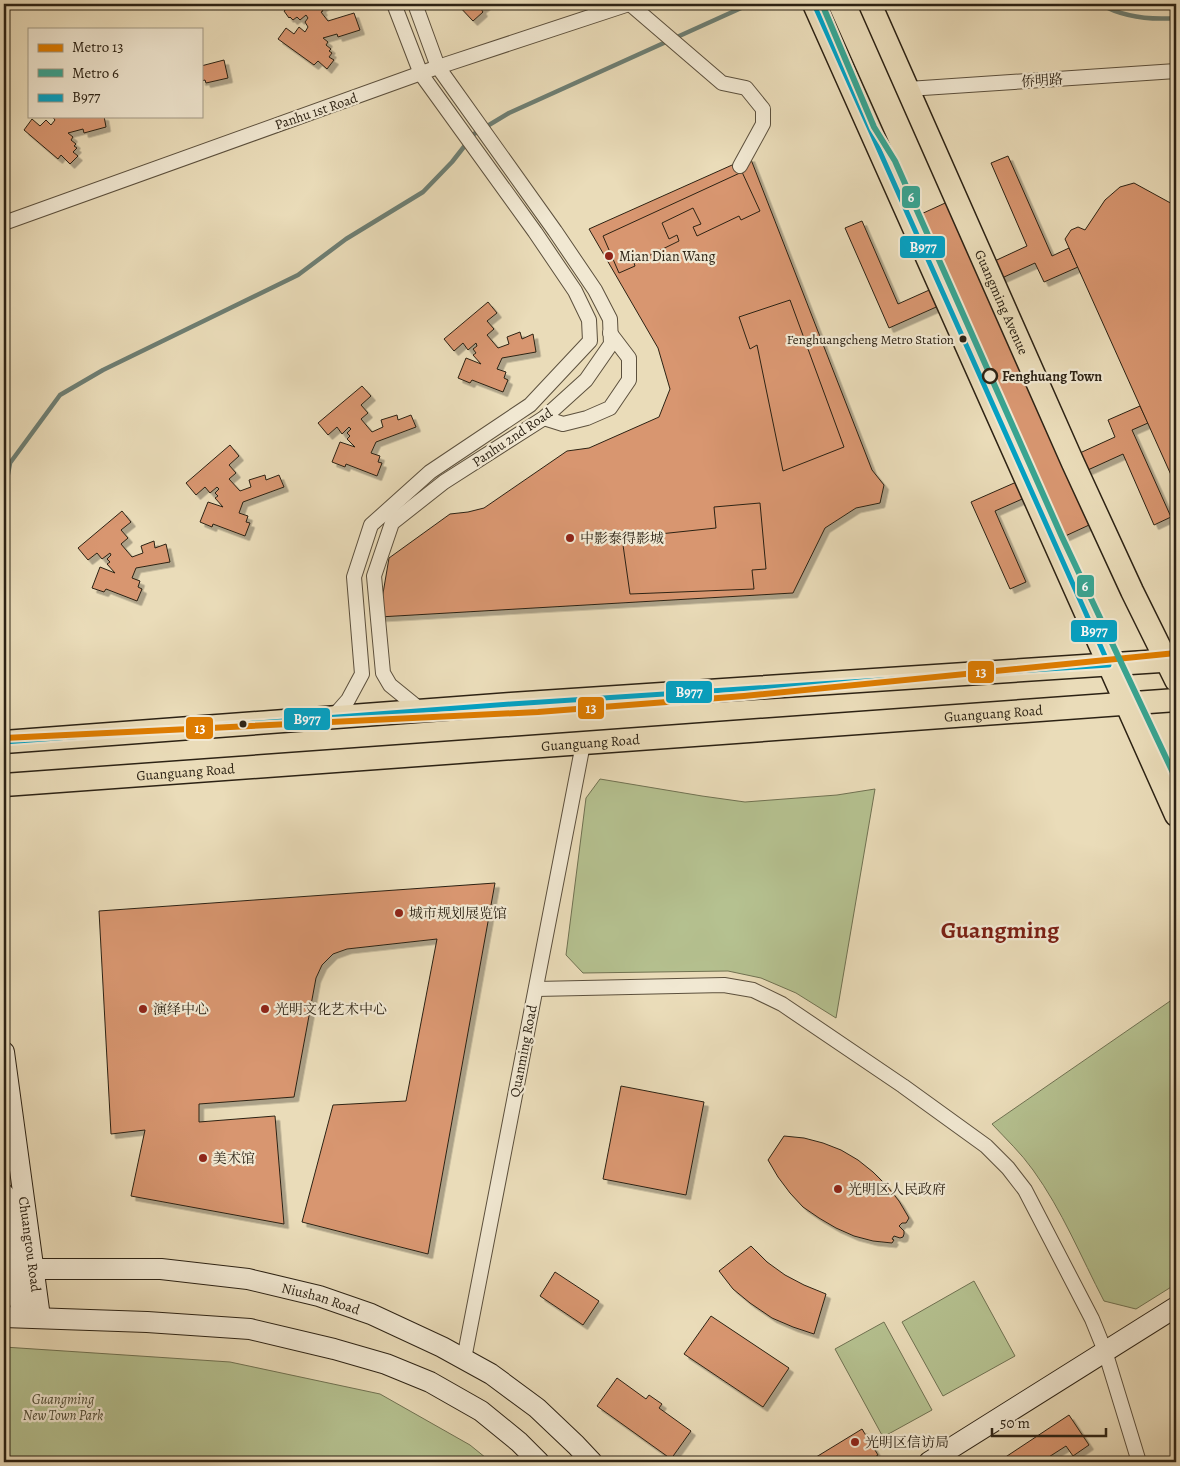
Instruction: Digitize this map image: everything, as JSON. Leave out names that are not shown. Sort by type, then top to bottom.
[{"type":"main road","points":[[814,4],[1176,815]]},
{"type":"main road","name":"Guangming Avenue","points":[[870,4],[1073,464],[1132,591],[1173,667]]},
{"type":"main road","points":[[4,742],[422,711],[1109,665],[1173,667]]},
{"type":"main road","name":"Guanguang Road","points":[[4,785],[1176,700]]},
{"type":"street","name":"Panhu 2nd Road","points":[[333,718],[348,700],[362,674],[354,577],[372,524],[430,472],[530,405],[590,341],[589,320],[574,292],[535,232],[421,74],[394,4]]},
{"type":"street","name":"Panhu 2nd Road","points":[[415,4],[438,67],[595,290],[610,319],[611,344],[586,380],[544,418],[444,482],[392,523],[374,576],[383,673],[390,684],[422,711]]},
{"type":"street","name":"Panhu 1st Road","points":[[4,224],[438,67],[630,4]]},
{"type":"street","points":[[630,4],[722,83],[746,88],[763,108],[763,124],[740,166]]},
{"type":"street","name":"侨明路","points":[[908,89],[1176,71]]},
{"type":"street","points":[[544,418],[563,424],[587,418],[610,408],[629,380],[629,358],[610,334]]},
{"type":"street","name":"Quanming Road","points":[[464,1359],[584,744]]},
{"type":"street","points":[[536,989],[724,985],[753,990],[782,1004],[903,1086],[986,1146],[1008,1168],[1025,1190],[1092,1319],[1105,1352],[1139,1462]]},
{"type":"street","name":"Chuangtou Road","points":[[4,1052],[22,1317]]},
{"type":"street","name":"Chuangtou Road","points":[[4,1194],[18,1270]]},
{"type":"street","name":"Niushan Road","points":[[18,1270],[161,1269],[248,1279],[319,1296],[371,1314],[442,1347],[491,1374],[537,1408],[592,1462]]},
{"type":"street","points":[[929,1462],[1176,1307]]},
{"type":"street","points":[[22,1317],[147,1322],[250,1329],[334,1349],[386,1364],[430,1382],[481,1411],[519,1442],[539,1462]]},
{"type":"green space","points":[[600,779],[745,802],[837,795],[875,789],[836,1018],[796,993],[761,978],[728,971],[583,973],[566,955],[586,798]]},
{"type":"green space","points":[[1176,997],[1176,1284],[1136,1309],[1104,1301],[1062,1217],[1043,1185],[1023,1158],[992,1124]]},
{"type":"green space","points":[[974,1281],[1015,1356],[943,1396],[902,1322]]},
{"type":"green space","points":[[884,1322],[932,1410],[883,1437],[835,1349]]},
{"type":"green space","name":"Guangming New Town Park","points":[[4,1347],[230,1362],[380,1394],[470,1445],[491,1462],[4,1462]]},
{"type":"building","points":[[326,4],[321,8],[323,11],[321,12],[328,21],[354,13],[360,30],[338,37],[337,34],[323,38],[328,42],[326,45],[331,49],[329,51],[332,53],[329,57],[334,60],[327,69],[318,61],[314,65],[278,39],[286,28],[294,34],[299,27],[305,32],[308,27],[305,22],[308,18],[306,15],[300,20],[297,17],[293,20],[284,11],[289,7],[291,10],[293,8],[291,5]]},
{"type":"building","points":[[457,4],[486,5],[481,9],[483,12],[473,21]]},
{"type":"building","points":[[224,60],[228,78],[206,83],[205,80],[202,81],[202,66]]},
{"type":"building","points":[[54,118],[104,118],[106,127],[84,133],[83,129],[68,133],[73,137],[71,140],[76,144],[74,146],[77,148],[73,152],[78,156],[70,164],[61,155],[58,159],[24,130],[32,119],[40,126],[46,120],[51,125],[55,120]]},
{"type":"building","points":[[1008,156],[1052,256],[1069,248],[1078,267],[1044,282],[1035,263],[993,282],[1071,457],[1115,437],[1108,420],[1140,406],[1148,423],[1132,430],[1171,517],[1154,525],[1123,454],[1079,474],[1100,520],[1050,543],[1029,496],[995,511],[1026,582],[1010,589],[971,502],[1021,480],[943,304],[889,328],[845,228],[862,221],[898,304],[936,287],[906,221],[956,198],[986,265],[1027,246],[991,163]]},
{"type":"building","points":[[750,157],[872,470],[884,485],[880,503],[856,508],[825,528],[793,593],[379,617],[389,558],[450,514],[484,508],[567,451],[589,448],[659,417],[670,389],[658,348],[589,229]]},
{"type":"building","points":[[742,172],[760,211],[741,220],[739,216],[697,236],[693,227],[701,224],[693,208],[662,223],[669,239],[677,235],[679,241],[634,263],[635,266],[619,273],[603,236]]},
{"type":"building","points":[[1176,175],[1176,199],[1171,188]]},
{"type":"building","points":[[1134,183],[1176,206],[1176,486],[1065,239],[1071,230],[1078,227],[1085,230],[1105,200],[1120,187]]},
{"type":"building","points":[[790,300],[844,447],[783,471],[757,345],[750,349],[739,317]]},
{"type":"building","points":[[488,302],[497,313],[487,321],[494,329],[487,335],[498,348],[509,344],[507,337],[520,332],[522,339],[533,334],[536,352],[502,358],[497,369],[506,372],[504,378],[508,380],[503,392],[472,380],[470,383],[458,378],[466,358],[481,364],[473,355],[476,353],[473,349],[477,346],[476,343],[468,350],[463,343],[454,351],[444,339]]},
{"type":"building","points":[[362,386],[371,396],[361,405],[368,413],[361,419],[372,432],[383,427],[381,420],[397,415],[398,420],[411,415],[416,427],[376,442],[371,453],[380,456],[378,462],[382,463],[377,476],[346,464],[345,467],[332,462],[340,442],[355,447],[347,439],[350,436],[347,433],[351,429],[349,427],[342,434],[337,427],[328,435],[318,423]]},
{"type":"building","points":[[230,445],[239,456],[229,465],[236,473],[229,479],[240,491],[251,487],[249,480],[265,475],[266,480],[279,475],[284,487],[243,502],[239,513],[248,516],[246,522],[250,523],[245,536],[213,524],[212,527],[200,522],[208,502],[223,507],[215,498],[218,496],[215,493],[219,489],[217,487],[210,493],[205,487],[196,495],[186,483]]},
{"type":"building","points":[[760,503],[766,569],[752,570],[754,589],[630,594],[622,538],[716,528],[714,507]]},
{"type":"building","points":[[122,511],[131,522],[121,530],[128,538],[121,544],[132,557],[143,553],[141,546],[154,541],[155,548],[166,544],[170,562],[136,568],[132,578],[140,581],[138,587],[142,589],[137,601],[106,589],[104,592],[92,588],[100,567],[115,573],[107,564],[110,562],[107,559],[111,555],[110,553],[102,559],[97,553],[88,560],[78,548]]},
{"type":"building","points":[[495,883],[428,1254],[302,1222],[333,1105],[406,1101],[437,939],[347,949],[333,954],[322,965],[316,978],[294,1097],[199,1104],[199,1122],[275,1116],[284,1224],[131,1196],[145,1130],[111,1134],[99,911]]},
{"type":"building","points":[[621,1086],[704,1102],[686,1195],[603,1179]]},
{"type":"building","name":"光明区人民政府","points":[[784,1136],[804,1138],[841,1150],[873,1172],[899,1201],[909,1218],[906,1223],[902,1223],[899,1226],[904,1231],[903,1237],[894,1236],[892,1243],[854,1236],[836,1228],[803,1207],[778,1177],[768,1160]]},
{"type":"building","points":[[751,1246],[767,1262],[785,1275],[826,1294],[814,1334],[772,1318],[733,1289],[719,1271]]},
{"type":"building","points":[[555,1272],[599,1301],[583,1325],[540,1296]]},
{"type":"building","points":[[711,1316],[789,1368],[763,1407],[684,1354]]},
{"type":"building","points":[[617,1378],[646,1399],[649,1395],[662,1404],[659,1408],[691,1431],[671,1459],[597,1406]]},
{"type":"building","points":[[1069,1415],[1089,1445],[1073,1456],[1066,1446],[1041,1462],[998,1462]]},
{"type":"building","name":"光明区信访局","points":[[862,1429],[878,1455],[867,1462],[808,1462]]},
{"type":"waterway","points":[[4,496],[10,463],[60,395],[103,370],[298,275],[346,239],[423,192],[452,162],[474,134],[509,113],[750,4]]},
{"type":"waterway","points":[[1100,4],[1118,12],[1137,17],[1176,18]]},
{"type":"metro line","name":"6","points":[[822,4],[874,127],[895,161],[1062,537],[1176,779]]},
{"type":"metro line","name":"13","points":[[4,738],[538,712],[744,696],[1176,653]]},
{"type":"transit line","name":"B977","points":[[4,742],[511,704],[1109,665],[814,4]]},
{"type":"place","name":"Mian Dian Wang","points":[[609,256]]},
{"type":"place","name":"Fenghuangcheng Metro Station","points":[[963,339]]},
{"type":"place","name":"Fenghuang Town","points":[[990,376]]},
{"type":"place","name":"中影泰得影城","points":[[570,538]]},
{"type":"place","name":"城市规划展览馆","points":[[399,913]]},
{"type":"place","name":"演绎中心","points":[[143,1009]]},
{"type":"place","name":"光明文化艺术中心","points":[[265,1009]]},
{"type":"place","name":"美术馆","points":[[203,1158]]},
{"type":"place","name":"光明区人民政府","points":[[838,1189]]},
{"type":"place","name":"光明区信访局","points":[[855,1442]]},
{"type":"district","name":"Guangming","points":[[1000,930]]}]
